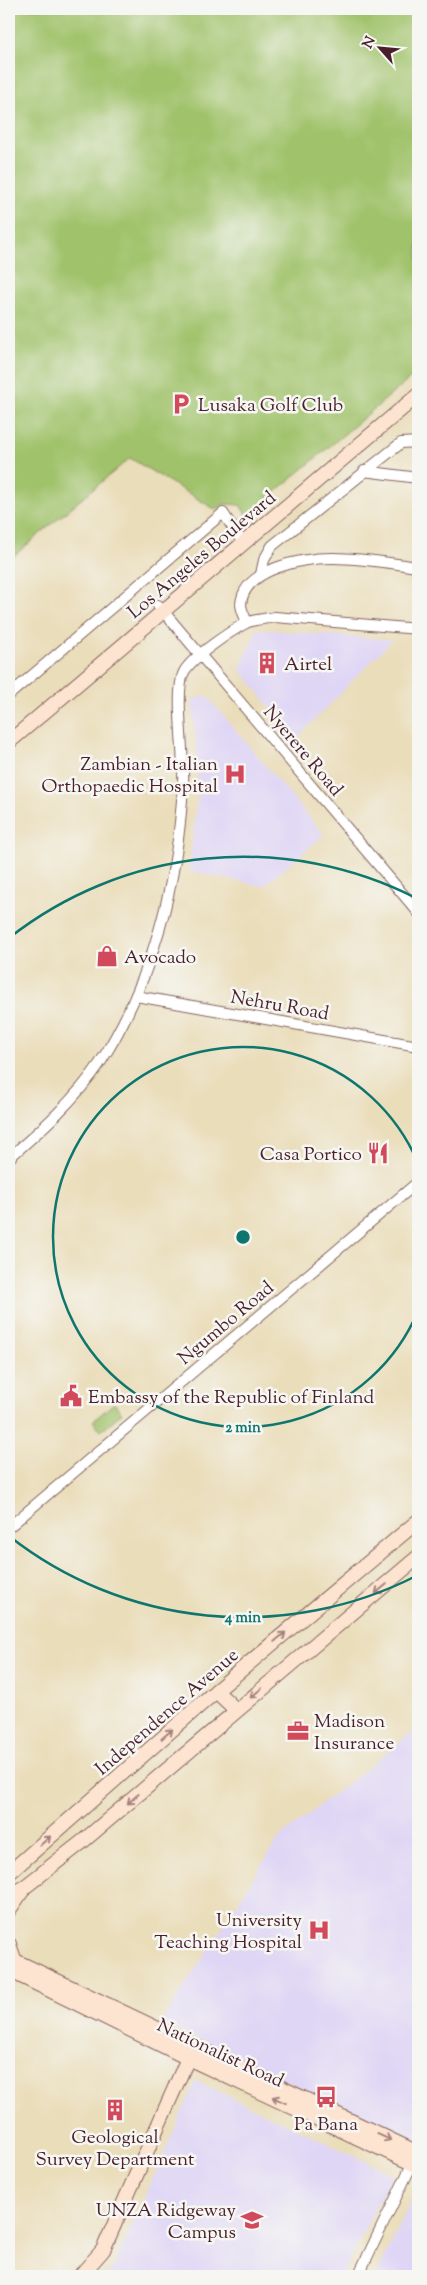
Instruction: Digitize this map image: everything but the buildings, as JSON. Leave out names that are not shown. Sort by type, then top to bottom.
[{"type":"main road","name":"Los Angeles Boulevard","points":[[241,540],[418,385]]},
{"type":"main road","name":"Los Angeles Boulevard","points":[[9,730],[418,395]]},
{"type":"main road","name":"Los Angeles Boulevard","points":[[9,742],[160,608]]},
{"type":"main road","name":"Independence Avenue","points":[[9,1873],[216,1691],[418,1521]]},
{"type":"main road","points":[[9,1896],[26,1886],[82,1842],[418,1557]]},
{"type":"main road","points":[[216,1691],[236,1710]]},
{"type":"main road","points":[[9,1910],[26,1886]]},
{"type":"main road","points":[[9,1944],[11,1963]]},
{"type":"main road","name":"Nationalist Road","points":[[11,1963],[190,2053],[417,2159]]},
{"type":"main road","points":[[80,2276],[106,2243],[190,2053]]},
{"type":"street","points":[[261,574],[264,560],[272,546],[401,443],[418,442]]},
{"type":"street","points":[[364,471],[418,478]]},
{"type":"street","points":[[9,695],[224,513],[241,540]]},
{"type":"street","points":[[247,622],[241,606],[245,589],[261,574],[271,570],[307,561],[332,558],[418,567]]},
{"type":"street","name":"Nyerere Road","points":[[160,608],[418,912]]},
{"type":"street","points":[[9,1158],[56,1116],[99,1063],[136,996],[157,937],[176,863],[181,824],[184,765],[180,682],[184,671],[223,637],[247,622],[276,617],[418,629]]},
{"type":"street","name":"Nehru Road","points":[[136,996],[418,1046]]},
{"type":"street","name":"Ngumbo Road","points":[[9,1527],[418,1182]]},
{"type":"street","points":[[358,2276],[417,2159]]},
{"type":"shaded area","points":[[257,629],[392,640],[296,739],[240,669]]},
{"type":"shaded area","name":"Zambian - Italian Orthopaedic Hospital","points":[[206,695],[324,835],[263,886],[189,871],[198,794],[197,753],[192,700]]},
{"type":"shaded area","name":"University Teaching Hospital","points":[[418,1728],[418,2144],[162,2022],[279,1838]]},
{"type":"shaded area","name":"UNZA Ridgeway Campus","points":[[196,2081],[392,2174],[342,2276],[106,2276],[114,2266]]},
{"type":"shaded area","points":[[417,2188],[418,2276],[376,2276]]},
{"type":"green space","name":"Lusaka Golf Club","points":[[9,9],[418,9],[418,372],[247,516],[240,505],[223,504],[216,510],[130,458],[9,560]]},
{"type":"green space","points":[[114,1403],[122,1413],[101,1431],[93,1421]]},
{"type":"place","name":"Lusaka Golf Club","points":[[181,404]]},
{"type":"place","name":"Airtel","points":[[267,663]]},
{"type":"place","name":"Zambian - Italian Orthopaedic Hospital","points":[[235,774]]},
{"type":"place","name":"Avocado","points":[[107,956]]},
{"type":"place","name":"Casa Portico","points":[[378,1153]]},
{"type":"place","name":"Embassy of the Republic of Finland","points":[[71,1396]]},
{"type":"place","name":"Madison Insurance","points":[[298,1731]]},
{"type":"place","name":"University Teaching Hospital","points":[[319,1930]]},
{"type":"place","name":"Pa Bana","points":[[326,2097]]},
{"type":"place","name":"Geological Survey Department","points":[[115,2110]]},
{"type":"place","name":"UNZA Ridgeway Campus","points":[[252,2220]]}]
